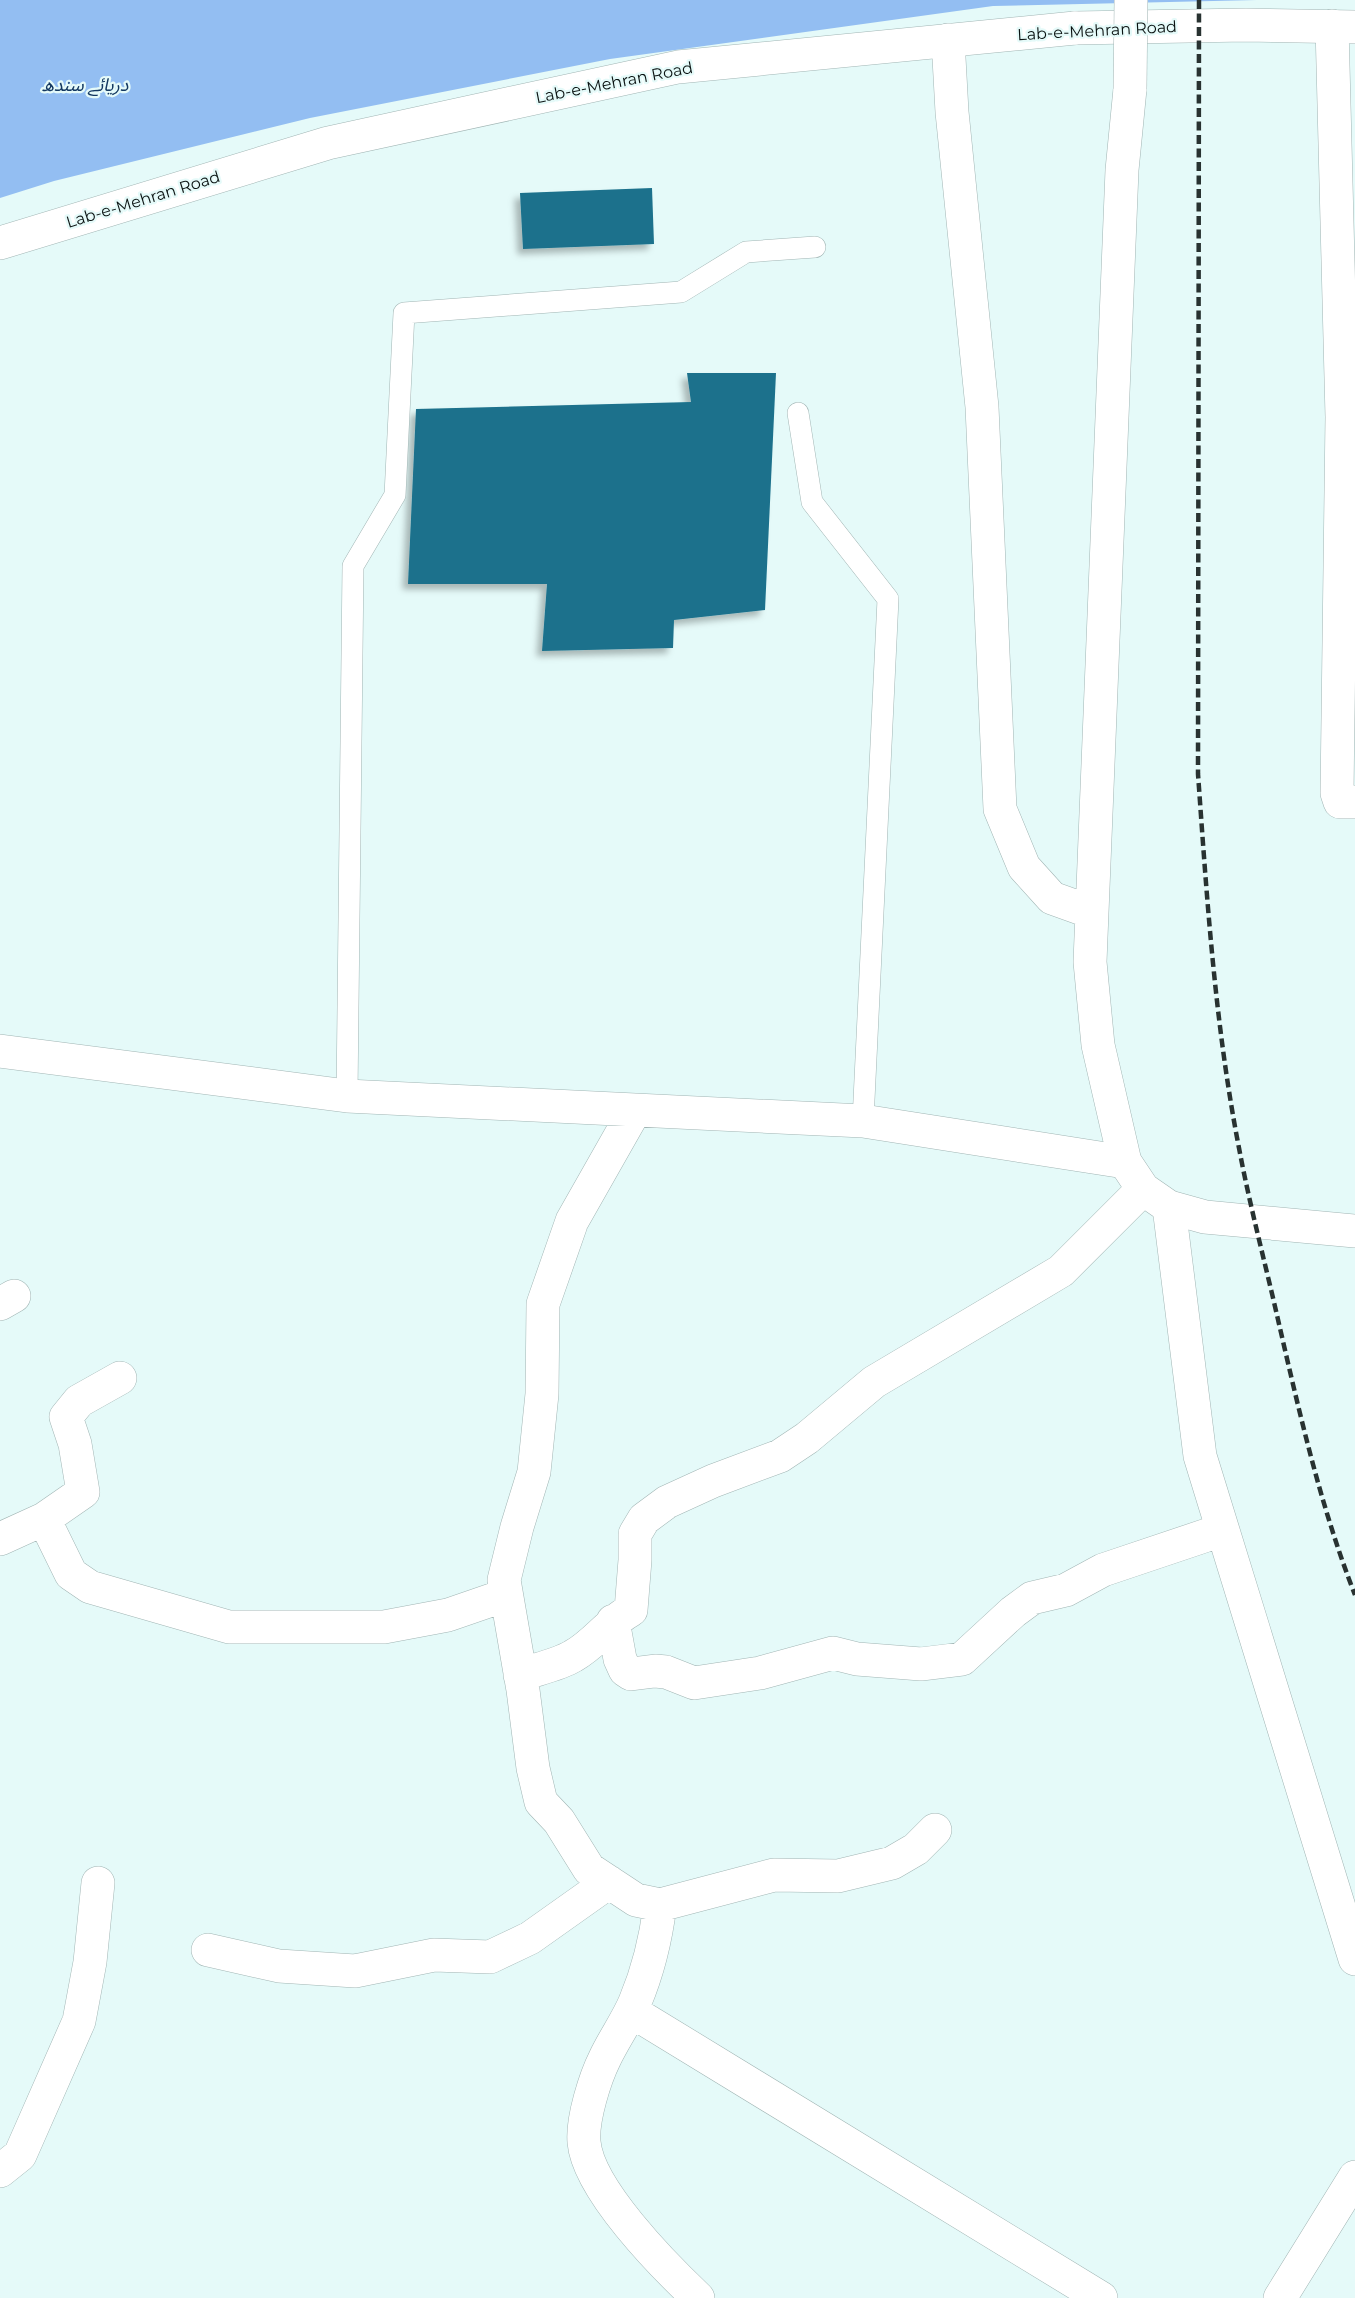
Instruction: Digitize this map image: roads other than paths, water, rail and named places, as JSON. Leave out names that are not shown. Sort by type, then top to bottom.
[{"type":"street","points":[[1131,0],[1130,89],[1122,170],[1091,912],[1090,962],[1098,1045],[1125,1162],[1156,1198],[1205,1217],[1355,1231]]},
{"type":"street","points":[[1344,26],[1337,793],[1340,802],[1355,802]]},
{"type":"street","name":"Lab-e-Mehran Road","points":[[0,243],[328,143],[678,67],[1075,28],[1344,26]]},
{"type":"street","points":[[948,40],[952,112],[982,407],[1000,809],[1024,867],[1052,898],[1091,912]]},
{"type":"street","points":[[0,1052],[347,1096],[863,1121],[1125,1162]]},
{"type":"street","points":[[635,1110],[572,1221],[543,1304],[542,1394],[534,1472],[504,1580],[533,1768],[541,1802],[559,1821],[589,1869],[636,1900],[660,1905],[774,1875],[838,1876],[892,1863],[916,1849],[935,1830]]},
{"type":"street","points":[[1156,1198],[1200,1456],[1355,1959]]},
{"type":"street","points":[[520,1675],[573,1657],[613,1622],[631,1610],[635,1534],[644,1519],[676,1497],[780,1456],[807,1438],[874,1382],[1062,1271],[1156,1198]]},
{"type":"street","points":[[0,1539],[44,1519],[83,1492],[75,1444],[66,1417],[79,1401],[120,1378]]},
{"type":"street","points":[[44,1519],[71,1574],[90,1587],[229,1627],[384,1627],[448,1615],[506,1594]]},
{"type":"street","points":[[613,1622],[624,1671],[631,1674],[666,1672],[694,1683],[760,1673],[833,1653],[857,1659],[936,1664],[962,1659],[1013,1612],[1032,1598],[1066,1590],[1104,1570],[1222,1530]]},
{"type":"street","points":[[208,1950],[279,1966],[355,1971],[434,1954],[490,1957],[530,1938],[609,1882]]},
{"type":"street","points":[[0,2171],[20,2155],[79,2021],[90,1962],[98,1883]]},
{"type":"street","points":[[660,1905],[652,1950],[631,2011],[604,2060],[585,2122],[584,2143],[595,2179],[655,2257],[698,2298]]},
{"type":"street","points":[[631,2011],[1101,2298]]},
{"type":"street","points":[[1280,2298],[1355,2177]]},
{"type":"lane","points":[[347,1096],[353,566],[395,495],[404,313],[681,292],[746,252],[815,247]]},
{"type":"lane","points":[[798,413],[812,502],[888,599],[863,1121]]},
{"type":"water","name":"دریائے سندھ","points":[[0,0],[1257,0],[993,6],[610,59],[310,118],[54,181],[0,198]]},
{"type":"railway","points":[[1199,0],[1198,774],[1213,962],[1231,1102],[1248,1192],[1312,1461],[1355,1595]]}]
